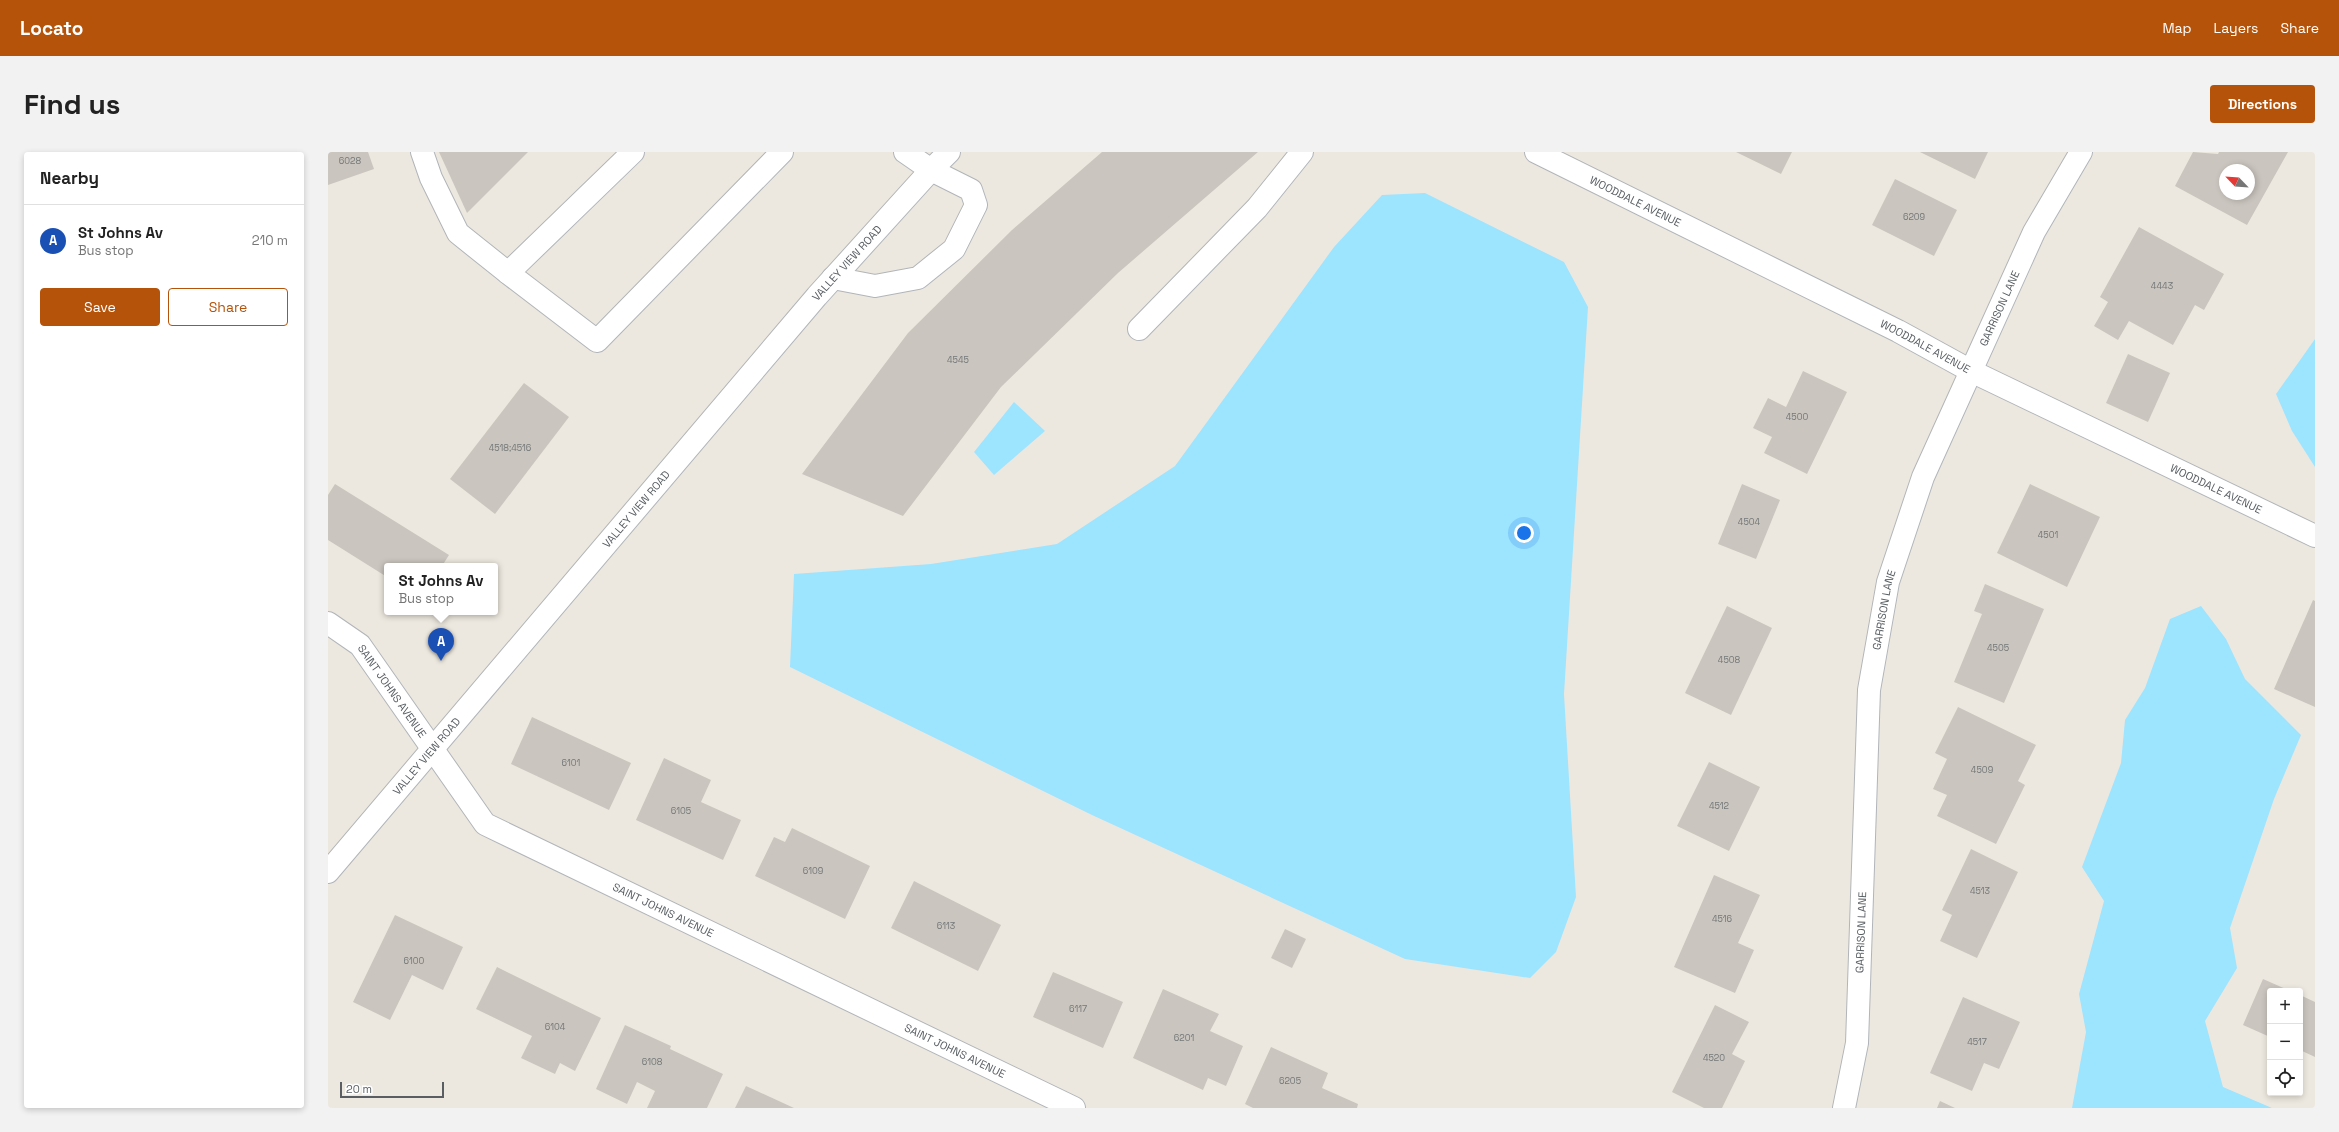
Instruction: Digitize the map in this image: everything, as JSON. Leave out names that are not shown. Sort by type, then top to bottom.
[{"type":"street","points":[[422,152],[431,178],[458,233],[597,341],[782,152]]},
{"type":"street","points":[[508,273],[633,152]]},
{"type":"street","points":[[833,278],[875,286],[918,278],[954,249],[976,205],[971,190],[931,170],[904,152]]},
{"type":"street","name":"VALLEY VIEW ROAD","points":[[328,872],[833,278],[949,152]]},
{"type":"street","points":[[1139,328],[1257,208],[1302,152]]},
{"type":"street","name":"GARRISON LANE","points":[[1844,1108],[1857,1043],[1869,690],[1888,582],[1923,477],[2034,232],[2081,152]]},
{"type":"street","name":"WOODDALE AVENUE","points":[[1546,154],[1898,331],[1971,371],[2315,536]]},
{"type":"street","name":"SAINT JOHNS AVENUE","points":[[328,623],[360,645],[485,824],[1074,1108]]},
{"type":"water","points":[[1425,193],[1564,262],[1588,307],[1564,694],[1576,897],[1556,952],[1530,978],[1405,959],[1092,815],[790,667],[794,574],[931,564],[1057,544],[1175,466],[1334,247],[1382,195]]},
{"type":"water","points":[[2315,339],[2315,467],[2292,431],[2276,394]]},
{"type":"water","points":[[1014,402],[1045,431],[994,475],[974,452]]},
{"type":"water","points":[[2201,606],[2226,639],[2245,679],[2301,735],[2274,799],[2230,928],[2237,968],[2205,1021],[2223,1087],[2272,1108],[2072,1108],[2086,1032],[2079,994],[2104,901],[2082,867],[2121,763],[2125,720],[2145,688],[2170,619]]},
{"type":"building","points":[[328,152],[368,152],[374,169],[328,185]]},
{"type":"building","points":[[439,152],[528,152],[467,213]]},
{"type":"building","points":[[1102,152],[1258,152],[1118,273],[1001,387],[903,516],[802,474],[908,333],[1012,230]]},
{"type":"building","points":[[1736,152],[1792,152],[1781,174]]},
{"type":"building","points":[[1920,152],[1988,152],[1975,179]]},
{"type":"building","points":[[2193,152],[2218,154],[2219,152],[2288,152],[2247,225],[2175,186]]},
{"type":"building","points":[[1895,179],[1957,210],[1934,256],[1872,225]]},
{"type":"building","points":[[2139,227],[2224,274],[2204,310],[2195,305],[2173,345],[2129,321],[2118,340],[2094,326],[2108,302],[2100,297]]},
{"type":"building","points":[[2128,354],[2170,373],[2148,422],[2106,403]]},
{"type":"building","points":[[1803,371],[1847,392],[1807,474],[1764,453],[1772,437],[1753,428],[1768,398],[1786,407]]},
{"type":"building","points":[[524,383],[569,417],[495,514],[450,479]]},
{"type":"building","points":[[335,484],[449,555],[444,563],[384,563],[384,575],[328,540],[328,495]]},
{"type":"building","points":[[1742,484],[1780,500],[1756,559],[1718,544]]},
{"type":"building","points":[[2030,484],[2100,517],[2067,587],[1997,553]]},
{"type":"building","points":[[1985,584],[2044,609],[2004,703],[1954,682],[1982,614],[1974,611]]},
{"type":"building","points":[[2313,600],[2315,601],[2315,707],[2274,689]]},
{"type":"building","points":[[1727,606],[1772,628],[1731,715],[1685,693]]},
{"type":"building","points":[[1958,707],[2036,745],[2018,781],[2025,785],[1996,844],[1937,816],[1947,795],[1933,789],[1947,759],[1935,753]]},
{"type":"building","points":[[532,717],[631,763],[609,810],[511,764]]},
{"type":"building","points":[[664,758],[711,780],[701,802],[741,820],[723,860],[636,820]]},
{"type":"building","points":[[1709,762],[1760,787],[1729,851],[1677,826]]},
{"type":"building","points":[[792,828],[870,866],[845,919],[755,876],[774,837],[785,842]]},
{"type":"building","points":[[1971,849],[2018,872],[1977,958],[1940,941],[1952,915],[1942,910]]},
{"type":"building","points":[[1714,875],[1760,895],[1738,943],[1754,950],[1735,993],[1674,967]]},
{"type":"building","points":[[914,881],[1001,925],[978,971],[891,928]]},
{"type":"building","points":[[395,915],[463,947],[443,990],[412,975],[390,1020],[353,1002]]},
{"type":"building","points":[[1285,929],[1306,939],[1292,968],[1271,958]]},
{"type":"building","points":[[497,967],[601,1018],[575,1071],[560,1063],[555,1074],[521,1058],[532,1036],[476,1009]]},
{"type":"building","points":[[1053,972],[1123,1002],[1103,1048],[1033,1017]]},
{"type":"building","points":[[2263,979],[2283,988],[2267,988],[2267,1036],[2243,1025]]},
{"type":"building","points":[[1163,989],[1219,1014],[1210,1031],[1243,1046],[1226,1086],[1208,1078],[1203,1090],[1133,1058]]},
{"type":"building","points":[[2303,996],[2315,1002],[2315,1057],[2303,1051]]},
{"type":"building","points":[[1963,997],[2020,1022],[1999,1069],[1984,1063],[1972,1091],[1930,1073]]},
{"type":"building","points":[[1715,1005],[1749,1022],[1732,1054],[1745,1061],[1722,1108],[1704,1108],[1672,1092]]},
{"type":"building","points":[[625,1025],[671,1046],[670,1049],[723,1074],[707,1108],[647,1108],[655,1091],[637,1082],[627,1104],[596,1089]]},
{"type":"building","points":[[1271,1047],[1328,1073],[1322,1088],[1358,1104],[1357,1108],[1253,1108],[1245,1104]]},
{"type":"building","points":[[746,1086],[794,1108],[735,1108]]},
{"type":"building","points":[[1940,1101],[1955,1108],[1937,1108]]},
{"type":"place","name":"St Johns Av","points":[[441,661]]}]
